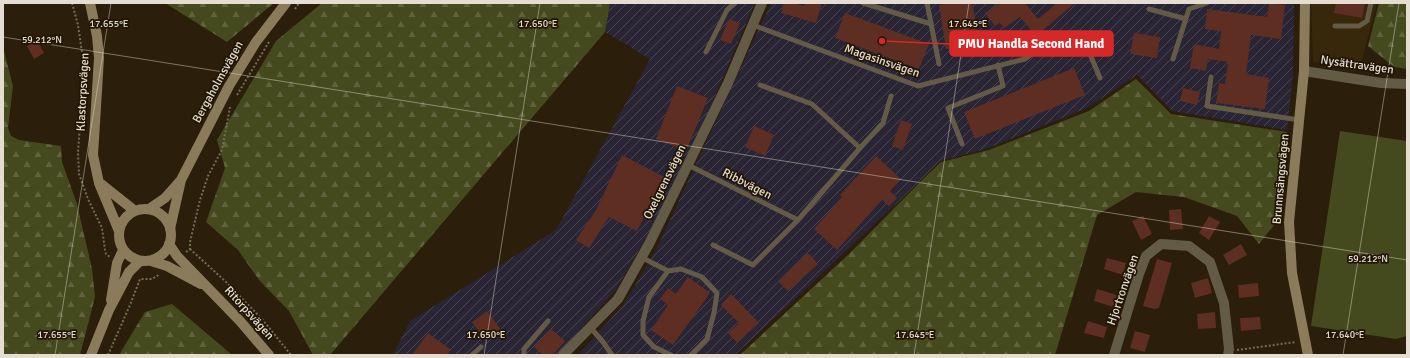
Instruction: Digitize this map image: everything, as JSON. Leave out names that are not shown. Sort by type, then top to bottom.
[{"type":"street","name":"Klastorpsvägen","points":[[90,3],[97,36],[99,58],[93,154],[99,182],[119,231]]},
{"type":"street","name":"Oxelgrensvägen","points":[[563,355],[618,299],[642,257],[728,83],[762,3]]},
{"type":"street","name":"Brunnsängsvägen","points":[[1305,3],[1304,71],[1289,222],[1292,273],[1308,355]]},
{"type":"street","name":"Bergaholmsvägen","points":[[135,211],[149,209],[166,198],[181,180],[229,86],[252,48],[290,6]]},
{"type":"street","name":"Nysättravägen","points":[[1304,71],[1381,83],[1407,84]]},
{"type":"street","name":"Bergaholmsvägen","points":[[169,244],[170,229],[181,180]]},
{"type":"street","points":[[99,182],[135,211],[126,217],[120,225],[119,241],[123,250],[131,257],[146,261]]},
{"type":"street","points":[[149,209],[159,213],[169,224],[170,229]]},
{"type":"street","points":[[91,355],[109,310],[129,272],[146,261],[164,253],[169,244]]},
{"type":"street","name":"Ritorpsvägen","points":[[169,244],[177,256],[240,321],[269,355]]},
{"type":"street","name":"Hjortronvägen","points":[[1114,355],[1146,256],[1161,244],[1189,246],[1210,262],[1224,303],[1228,353]]},
{"type":"street","points":[[109,310],[117,264],[123,250]]},
{"type":"street","name":"Ritorpsvägen","points":[[146,261],[166,266],[210,289]]},
{"type":"lane","points":[[706,52],[727,10],[735,3]]},
{"type":"lane","points":[[863,3],[931,24]]},
{"type":"lane","points":[[927,3],[939,64]]},
{"type":"lane","points":[[1173,59],[1189,9],[1207,3]]},
{"type":"lane","points":[[1335,26],[1359,26],[1368,21],[1371,3]]},
{"type":"lane","points":[[1148,9],[1186,19]]},
{"type":"lane","name":"Magasinsvägen","points":[[753,25],[918,86],[1025,59],[1051,39],[1087,47],[1100,78]]},
{"type":"lane","points":[[962,144],[948,108],[1003,86],[998,65]]},
{"type":"lane","points":[[1212,76],[1207,106],[1299,120]]},
{"type":"lane","points":[[760,85],[812,104],[860,148]]},
{"type":"lane","points":[[713,245],[753,265],[798,220],[883,123],[891,96]]},
{"type":"lane","name":"Ribbvägen","points":[[688,165],[798,220]]},
{"type":"lane","points":[[642,257],[668,271],[681,269],[702,277],[717,293],[714,313],[707,339],[691,355]]},
{"type":"lane","points":[[668,271],[650,297],[643,321],[643,335],[654,347],[671,355]]},
{"type":"lane","points":[[524,355],[524,348],[548,321]]},
{"type":"lane","points":[[590,327],[609,354]]},
{"type":"lane","points":[[472,355],[481,347]]},
{"type":"path","points":[[290,6],[299,3]]},
{"type":"path","points":[[234,98],[272,38]]},
{"type":"path","points":[[230,105],[222,150],[208,176],[200,200],[190,242],[190,249],[225,281],[262,319],[291,355]]},
{"type":"path","points":[[177,256],[190,249]]},
{"type":"path","points":[[108,355],[140,279],[152,279],[158,276],[166,266]]},
{"type":"path","points":[[1228,353],[1306,341]]},
{"type":"shaded area","points":[[610,3],[755,3],[700,131],[661,213],[615,291],[557,355],[393,355],[410,321],[556,230],[650,59],[605,32]]},
{"type":"shaded area","points":[[771,3],[1294,3],[1293,73],[1287,130],[1172,111],[1137,75],[1089,107],[989,148],[940,161],[735,355],[578,355],[624,304],[656,250]]},
{"type":"shaded area","points":[[1311,3],[1377,3],[1360,67],[1313,62]]},
{"type":"green space","points":[[165,3],[274,3],[227,42]]},
{"type":"green space","points":[[322,3],[610,3],[605,32],[330,355],[313,355],[289,311],[259,280],[238,250],[206,222],[225,168],[217,140],[276,41]]},
{"type":"green space","points":[[1379,3],[1407,3],[1407,69],[1394,67],[1368,46]]},
{"type":"green space","points":[[3,47],[13,86],[8,128],[11,136],[19,140],[61,146],[62,162],[77,204],[92,269],[95,297],[80,355],[3,355]]},
{"type":"green space","points":[[1136,79],[1171,114],[1287,132],[1282,215],[1259,244],[1237,216],[1184,197],[1136,192],[1097,215],[1055,355],[740,355],[850,253],[941,162],[989,150],[1089,111]]},
{"type":"green space","points":[[1340,131],[1407,141],[1407,336],[1396,339],[1311,326]]},
{"type":"green space","points":[[172,304],[232,355],[119,355],[145,312]]},
{"type":"building","points":[[784,3],[793,3],[804,6],[805,3],[822,3],[816,23],[781,13]]},
{"type":"building","points":[[952,3],[972,3],[981,47],[969,49],[968,46],[946,49],[939,5]]},
{"type":"building","points":[[999,3],[1025,3],[1038,19],[1057,3],[1075,3],[1036,36],[1020,17],[1004,28],[1000,23],[995,26],[985,13]]},
{"type":"building","points":[[1269,3],[1285,5],[1281,39],[1251,35],[1246,74],[1269,78],[1265,109],[1216,103],[1219,83],[1225,84],[1228,62],[1208,59],[1206,71],[1190,68],[1194,44],[1219,49],[1221,31],[1205,29],[1207,9],[1267,17]]},
{"type":"building","points":[[1336,3],[1365,3],[1362,18],[1334,13]]},
{"type":"building","points":[[845,13],[929,44],[919,69],[835,38]]},
{"type":"building","points":[[729,19],[740,23],[731,44],[720,40]]},
{"type":"building","points":[[1134,33],[1160,37],[1157,58],[1130,54]]},
{"type":"building","points":[[37,40],[44,53],[34,59],[27,46]]},
{"type":"building","points":[[1074,68],[1085,95],[975,139],[964,112]]},
{"type":"building","points":[[677,86],[708,98],[686,151],[656,139]]},
{"type":"building","points":[[1183,88],[1200,92],[1197,105],[1180,101]]},
{"type":"building","points":[[901,120],[912,124],[903,150],[892,146]]},
{"type":"building","points":[[754,126],[774,135],[765,156],[745,147]]},
{"type":"building","points":[[622,155],[664,177],[637,231],[609,217],[589,248],[576,240],[596,210]]},
{"type":"building","points":[[876,156],[901,179],[890,191],[897,198],[889,206],[882,200],[837,250],[814,229],[842,197],[840,195]]},
{"type":"building","points":[[1181,209],[1183,229],[1170,230],[1169,210]]},
{"type":"building","points":[[1143,216],[1152,234],[1141,240],[1132,221]]},
{"type":"building","points":[[1209,216],[1220,222],[1209,240],[1199,233]]},
{"type":"building","points":[[1241,244],[1247,255],[1229,265],[1223,255]]},
{"type":"building","points":[[808,253],[818,264],[788,291],[778,281]]},
{"type":"building","points":[[1107,258],[1126,263],[1123,275],[1104,269]]},
{"type":"building","points":[[1157,259],[1172,263],[1159,308],[1154,309],[1143,306]]},
{"type":"building","points":[[688,277],[710,293],[673,345],[651,330],[668,305],[660,299],[668,288],[676,294]]},
{"type":"building","points":[[1208,278],[1212,293],[1195,298],[1191,283]]},
{"type":"building","points":[[1258,283],[1259,296],[1239,298],[1238,285]]},
{"type":"building","points":[[1097,289],[1117,295],[1114,307],[1094,301]]},
{"type":"building","points":[[731,294],[759,323],[737,343],[728,333],[739,323],[721,305]]},
{"type":"building","points":[[487,311],[501,330],[486,341],[472,322]]},
{"type":"building","points":[[1215,312],[1216,328],[1198,329],[1197,314]]},
{"type":"building","points":[[1260,317],[1261,329],[1241,331],[1240,318]]},
{"type":"building","points":[[1088,321],[1107,327],[1104,338],[1084,333]]},
{"type":"building","points":[[551,329],[565,341],[553,355],[543,355],[534,347]]},
{"type":"building","points":[[1135,331],[1150,335],[1145,352],[1130,348]]},
{"type":"building","points":[[428,333],[451,350],[447,355],[412,355]]},
{"type":"place","name":"PMU Handla Second Hand","points":[[882,41]]}]
